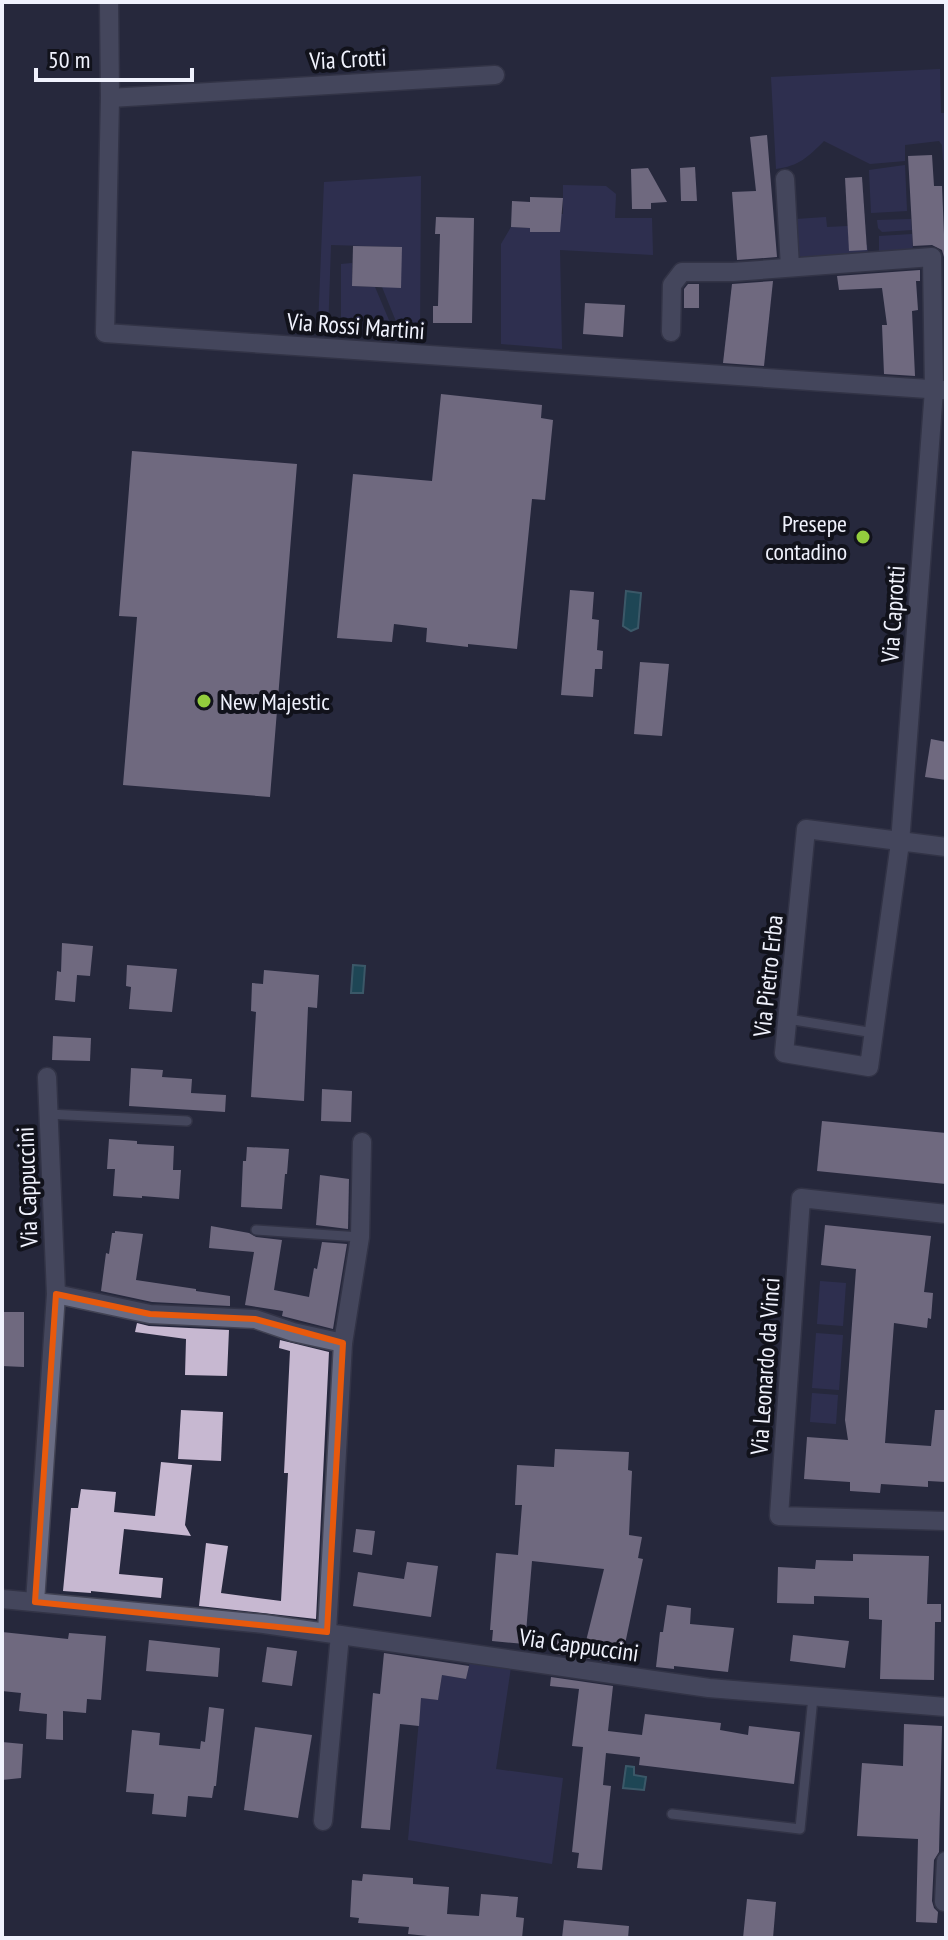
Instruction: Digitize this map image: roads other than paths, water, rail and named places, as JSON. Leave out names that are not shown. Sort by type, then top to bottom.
[{"type":"street","name":"Via Rossi Martini","points":[[109,2],[105,333],[940,390]]},
{"type":"street","name":"Via Crotti","points":[[110,98],[495,75]]},
{"type":"street","points":[[785,179],[790,267]]},
{"type":"street","points":[[671,332],[672,285],[682,272],[733,272],[932,257],[940,390]]},
{"type":"street","name":"Via Caprotti","points":[[900,843],[940,390]]},
{"type":"street","name":"Via Pietro Erba","points":[[900,843],[869,1067],[784,1053],[806,829],[946,847]]},
{"type":"street","name":"Via Cappuccini","points":[[35,1602],[56,1294],[47,1077]]},
{"type":"street","points":[[323,1821],[334,1634],[343,1343],[360,1237],[362,1142]]},
{"type":"street","name":"Via Leonardo da Vinci","points":[[946,1214],[801,1198],[779,1516],[946,1521]]},
{"type":"street","points":[[56,1294],[150,1314],[255,1319],[293,1332],[343,1343]]},
{"type":"street","name":"Via Cappuccini","points":[[2,1599],[233,1620],[709,1688],[946,1707]]},
{"type":"street","points":[[944,1902],[946,1861]]},
{"type":"lane","points":[[788,1019],[874,1033]]},
{"type":"lane","points":[[48,1114],[187,1121]]},
{"type":"lane","points":[[256,1230],[360,1237]]},
{"type":"lane","points":[[672,1814],[800,1829],[813,1697]]},
{"type":"place","name":"Presepe contadino","points":[[863,537]]},
{"type":"place","name":"New Majestic","points":[[204,701]]}]
